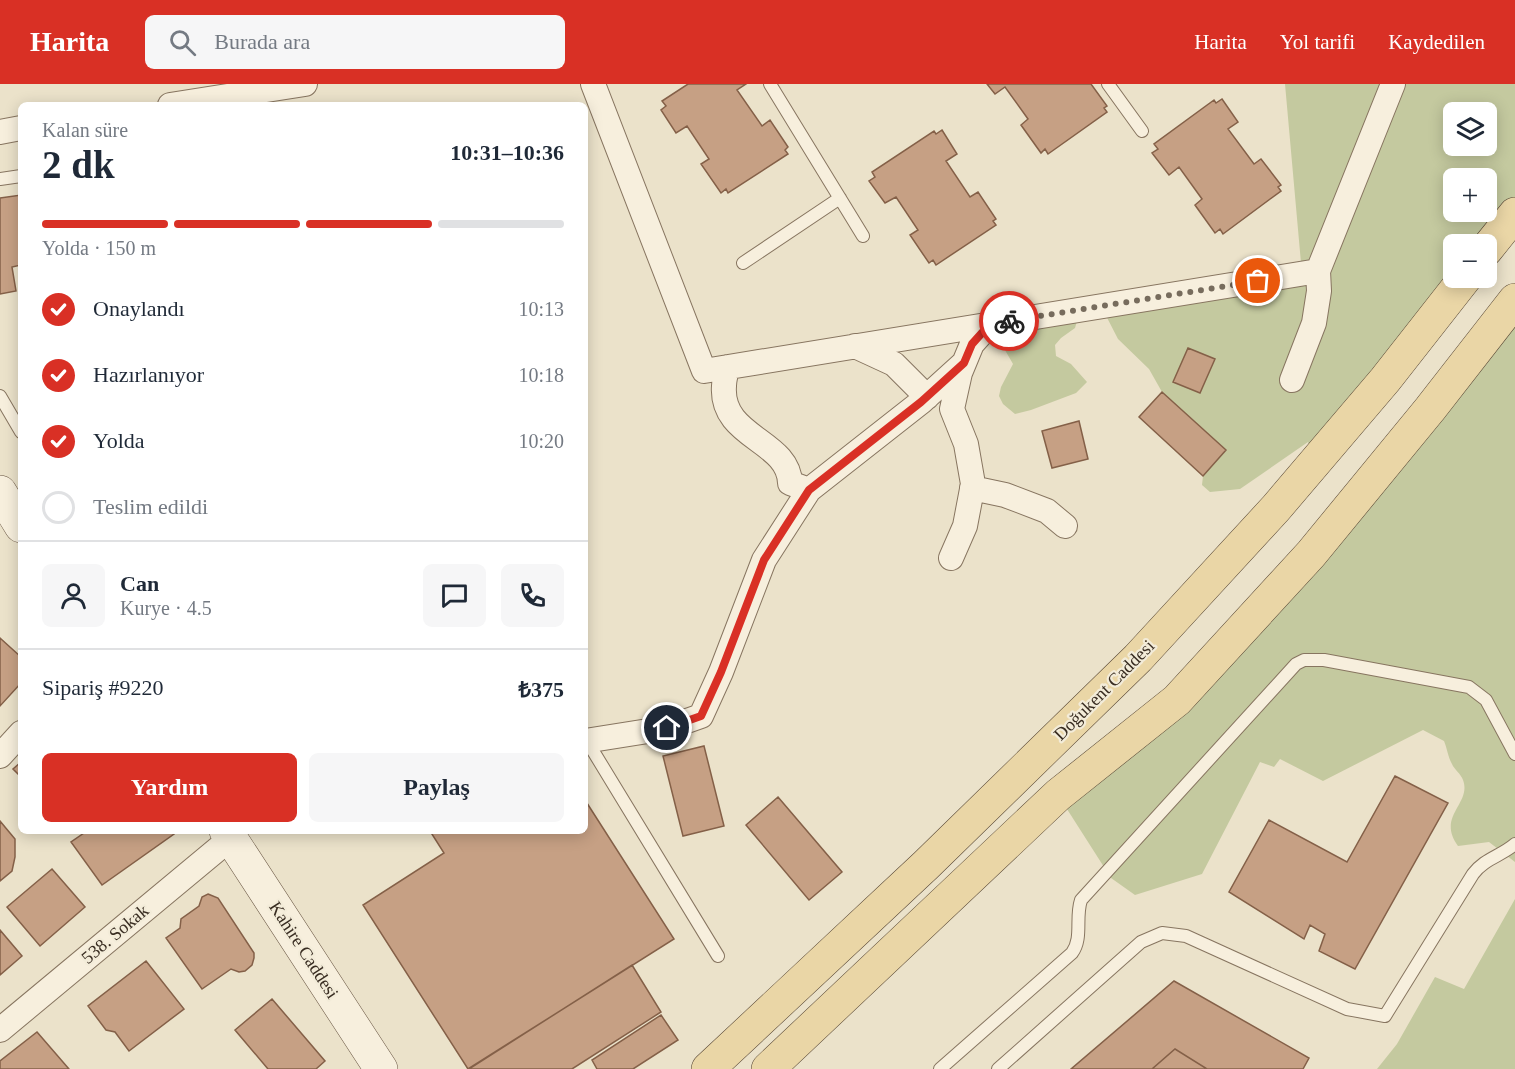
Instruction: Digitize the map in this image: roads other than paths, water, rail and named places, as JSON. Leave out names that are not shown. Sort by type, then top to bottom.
[{"type":"main road","points":[[1497,236],[1515,214]]},
{"type":"main road","name":"Doğukent Caddesi","points":[[708,1069],[926,865],[1138,658],[1276,508],[1385,380],[1457,288]]},
{"type":"main road","points":[[768,1069],[1058,795],[1177,700],[1311,554],[1430,409],[1515,300]]},
{"type":"main road","points":[[0,492],[11,537]]},
{"type":"main road","name":"Kahire Caddesi","points":[[228,834],[377,1067]]},
{"type":"street","points":[[189,102],[305,84]]},
{"type":"street","points":[[593,84],[704,370],[1318,271]]},
{"type":"street","points":[[1292,380],[1314,323],[1319,291],[1318,271],[1393,84]]},
{"type":"street","points":[[0,132],[18,129]]},
{"type":"street","points":[[951,558],[965,526],[973,484],[966,444],[952,409],[964,363],[972,344],[990,324]]},
{"type":"street","points":[[855,346],[894,364],[927,397]]},
{"type":"street","points":[[588,741],[667,728],[701,716],[721,672],[764,560],[809,490],[927,397],[964,363]]},
{"type":"street","points":[[728,367],[724,386],[726,406],[739,426],[784,461],[790,472],[790,483],[809,490]]},
{"type":"street","points":[[972,488],[1005,495],[1047,511],[1065,526]]},
{"type":"street","points":[[0,756],[18,736]]},
{"type":"street","name":"538. Sokak","points":[[0,1030],[228,834]]},
{"type":"lane","points":[[770,84],[863,236]]},
{"type":"lane","points":[[1108,84],[1142,131]]},
{"type":"lane","points":[[0,179],[18,176]]},
{"type":"lane","points":[[743,263],[840,198]]},
{"type":"lane","points":[[0,396],[18,427]]},
{"type":"lane","points":[[940,1069],[1072,953],[1077,946],[1078,909],[1081,900],[1296,664],[1304,660],[1324,660],[1469,687],[1486,700],[1515,754]]},
{"type":"lane","points":[[588,744],[718,956]]},
{"type":"lane","points":[[998,1069],[1141,942],[1162,933],[1186,936],[1347,1009],[1385,1016],[1473,874],[1481,864],[1506,852],[1515,844]]}]
